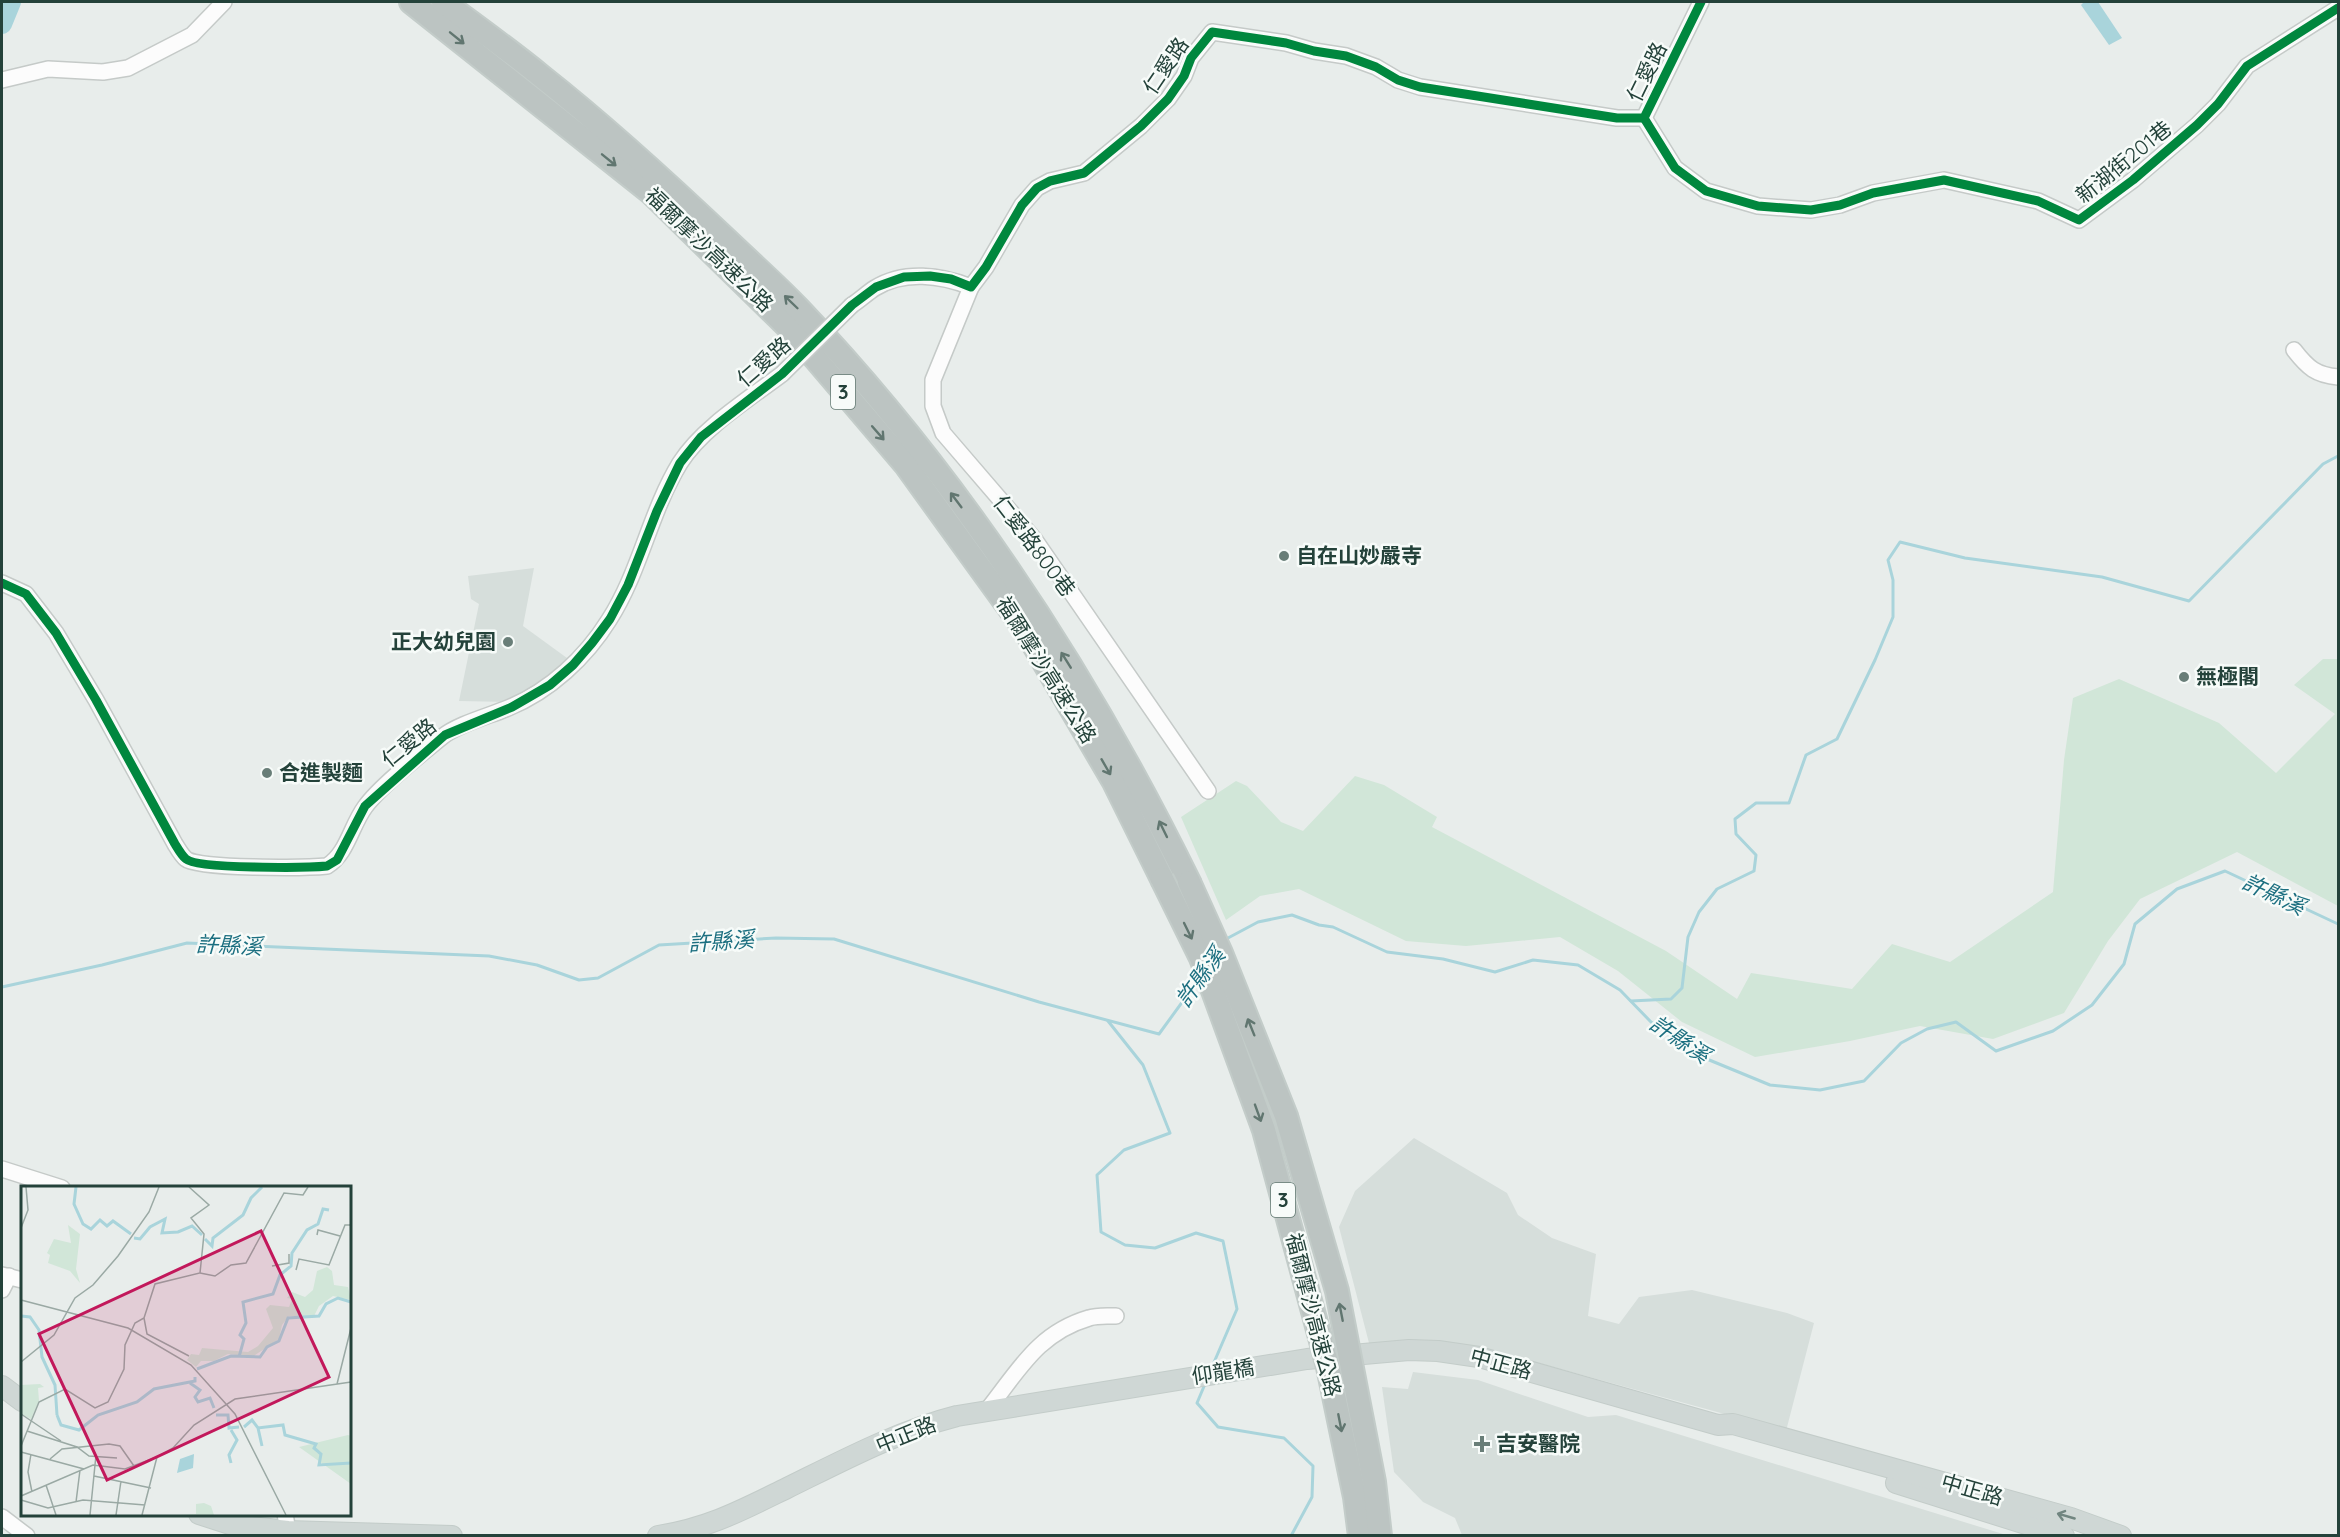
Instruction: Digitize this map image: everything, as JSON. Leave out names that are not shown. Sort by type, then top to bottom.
[{"type":"highway","name":"福爾摩沙高速公路","points":[[411,2],[650,192],[791,330],[905,464],[1025,630],[1114,782],[1201,958],[1264,1130],[1328,1366],[1360,1536]]},
{"type":"highway","name":"福爾摩沙高速公路","points":[[443,2],[542,76],[659,175],[797,307],[893,416],[1005,564],[1073,670],[1120,749],[1190,882],[1286,1116],[1337,1291],[1374,1482],[1380,1536]]},
{"type":"main road","name":"中正路","points":[[1278,1363],[1379,1351],[1458,1353],[1498,1362],[1718,1425],[1733,1424],[2072,1518],[2121,1536]]},
{"type":"main road","name":"仰龍橋","points":[[1168,1381],[1278,1363]]},
{"type":"main road","name":"中正路","points":[[658,1536],[706,1526],[932,1422],[988,1409],[1168,1381]]},
{"type":"main road","points":[[2,1386],[21,1400]]},
{"type":"main road","name":"中正路","points":[[1718,1425],[1730,1436],[1916,1488],[2064,1536]]},
{"type":"main road","points":[[202,1516],[233,1525],[286,1523],[452,1536]]},
{"type":"street","points":[[2,80],[48,69],[104,72],[128,68],[192,35],[224,2]]},
{"type":"street","name":"仁愛路","points":[[2,583],[26,594],[56,633],[186,860],[198,865],[217,866],[327,866],[337,860],[365,806],[445,735],[512,707],[550,684],[573,665],[610,620],[628,585],[657,511],[680,463],[702,437],[782,374],[852,305],[876,287],[904,278],[930,276],[951,279],[971,286],[986,267],[1022,205],[1037,188],[1050,181],[1084,173],[1141,126],[1168,99],[1184,76],[1191,58],[1212,32],[1286,43],[1314,51],[1346,56],[1376,67],[1398,80],[1420,87],[1617,118],[1644,118],[1701,2]]},
{"type":"street","name":"新湖街201巷","points":[[1644,118],[1675,168],[1706,191],[1758,206],[1811,210],[1840,205],[1873,193],[1944,180],[2038,201],[2079,220],[2133,180],[2197,125],[2218,104],[2247,66],[2338,8]]},
{"type":"street","name":"仁愛路800巷","points":[[971,286],[933,380],[933,406],[943,433],[1035,540],[1208,792]]},
{"type":"street","points":[[2294,350],[2307,366],[2324,376],[2338,377]]},
{"type":"street","points":[[2,1168],[56,1186]]},
{"type":"street","points":[[2,1290],[11,1277]]},
{"type":"street","points":[[988,1409],[1036,1347],[1060,1330],[1091,1317],[1116,1316]]},
{"type":"street","points":[[2,1517],[27,1536]]},
{"type":"shaded area","name":"正大幼兒園","points":[[534,568],[523,626],[567,658],[549,677],[514,702],[459,701],[479,604],[471,599],[468,576]]},
{"type":"shaded area","points":[[1414,1138],[1507,1193],[1518,1215],[1552,1238],[1596,1254],[1588,1316],[1619,1324],[1639,1297],[1692,1290],[1787,1313],[1814,1323],[1786,1431],[1480,1347],[1440,1343],[1369,1343],[1339,1227],[1355,1191]]},
{"type":"shaded area","points":[[1413,1372],[1478,1380],[1588,1417],[1616,1415],[2003,1534],[2002,1536],[1462,1535],[1455,1518],[1423,1502],[1394,1472],[1382,1387],[1408,1389]]},
{"type":"green space","points":[[2323,659],[2338,659],[2338,906],[2237,852],[2140,899],[2108,941],[2064,1013],[1993,1039],[1920,1026],[1850,1041],[1755,1057],[1682,1022],[1618,971],[1560,937],[1466,946],[1406,941],[1299,889],[1260,896],[1226,920],[1181,817],[1236,781],[1247,786],[1281,822],[1303,831],[1355,776],[1384,785],[1437,817],[1432,827],[1666,951],[1737,999],[1751,973],[1852,989],[1892,944],[1950,962],[2053,892],[2064,760],[2073,698],[2119,679],[2219,723],[2276,773],[2335,714],[2294,685]]},
{"type":"water","points":[[2084,2],[2098,2],[2122,38],[2109,45],[2081,5]]},
{"type":"waterway","name":"許縣溪","points":[[2,24],[11,2]]},
{"type":"waterway","points":[[1631,1001],[1671,999],[1682,988],[1688,937],[1699,912],[1717,889],[1754,871],[1756,855],[1736,834],[1735,819],[1756,803],[1789,803],[1806,755],[1837,739],[1893,617],[1893,580],[1888,560],[1900,542],[1965,558],[2102,577],[2189,601],[2323,464],[2338,456]]},
{"type":"waterway","name":"許縣溪","points":[[1225,942],[1228,938],[1258,922],[1292,915],[1319,925],[1333,927],[1387,952],[1443,959],[1495,972],[1533,960],[1578,965],[1620,990],[1651,1022],[1702,1057],[1770,1085],[1820,1090],[1864,1081],[1901,1043],[1927,1029],[1956,1022],[1996,1051],[2053,1031],[2092,1005],[2124,964],[2135,924],[2177,889],[2225,871],[2338,924]]},
{"type":"waterway","name":"許縣溪","points":[[2,987],[187,943],[489,956],[537,965],[579,980],[598,978],[659,945],[776,938],[834,939],[1039,1002],[1159,1034],[1199,979]]},
{"type":"waterway","points":[[1108,1021],[1143,1065],[1170,1133],[1124,1150],[1097,1175],[1101,1232],[1125,1245],[1155,1248],[1196,1233],[1223,1241],[1237,1309],[1212,1367]]},
{"type":"waterway","points":[[1205,1384],[1197,1403],[1218,1427],[1284,1438],[1313,1466],[1312,1497],[1291,1536]]},
{"type":"cycle path","points":[[2,583],[26,594],[56,633],[96,700],[175,844],[186,859],[210,865],[230,866],[327,866],[337,860],[365,806],[445,735],[512,707],[550,685],[573,665],[610,619],[628,585],[657,511],[680,463],[701,437],[782,374],[852,305],[876,287],[904,277],[930,276],[951,279],[971,287],[986,267],[1022,205],[1037,188],[1050,181],[1084,173],[1141,126],[1168,99],[1184,76],[1191,58],[1212,32],[1286,43],[1314,51],[1346,56],[1376,67],[1398,80],[1420,87],[1617,118],[1644,118],[1701,2]]},
{"type":"cycle path","points":[[1644,118],[1675,168],[1706,191],[1758,206],[1811,210],[1840,205],[1873,193],[1944,180],[2038,201],[2079,220],[2133,180],[2197,125],[2218,104],[2247,66],[2338,8]]},
{"type":"place","name":"自在山妙嚴寺","points":[[1284,556]]},
{"type":"place","name":"正大幼兒園","points":[[508,642]]},
{"type":"place","name":"無極閣","points":[[2184,677]]},
{"type":"place","name":"合進製麵","points":[[267,773]]},
{"type":"place","name":"吉安醫院","points":[[1482,1444]]}]
